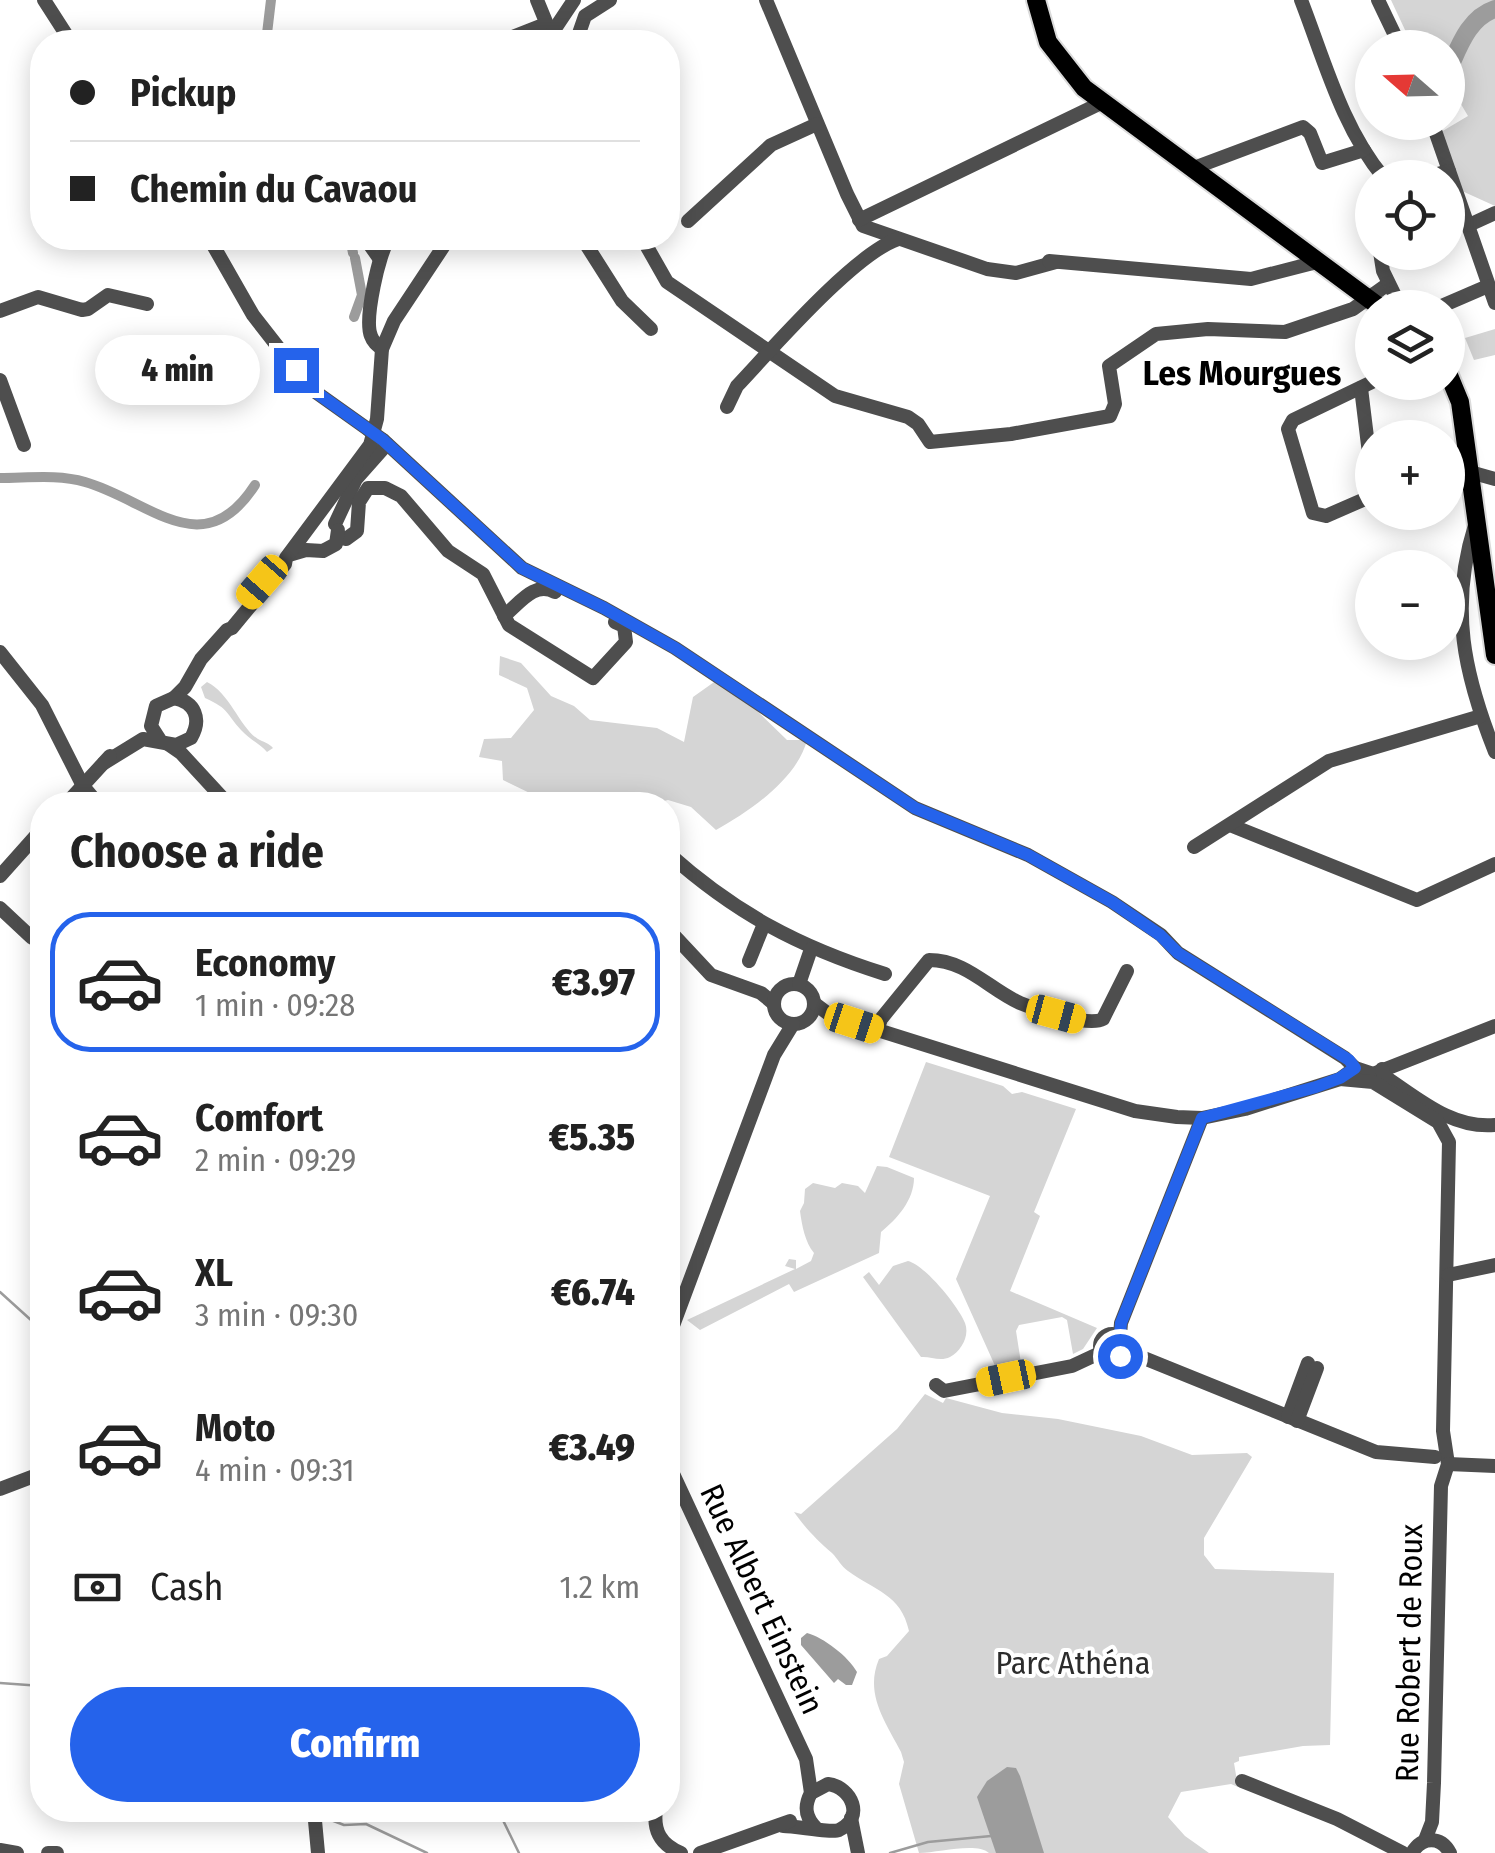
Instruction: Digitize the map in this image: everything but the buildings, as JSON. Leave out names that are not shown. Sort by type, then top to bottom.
[{"type":"main road","points":[[1036,0],[1048,42],[1065,67],[1101,103],[1357,290]]},
{"type":"main road","points":[[1459,400],[1495,655]]},
{"type":"street","points":[[44,0],[63,30]]},
{"type":"street","points":[[531,30],[546,22],[537,0]]},
{"type":"street","points":[[766,0],[817,124],[865,225],[853,267]]},
{"type":"street","points":[[1300,0],[1343,109],[1371,160]]},
{"type":"street","points":[[1378,0],[1392,30]]},
{"type":"street","points":[[554,30],[573,1]]},
{"type":"street","points":[[579,30],[601,2]]},
{"type":"street","points":[[865,225],[1101,103]]},
{"type":"street","points":[[688,221],[771,145],[817,124]]},
{"type":"street","points":[[1191,169],[1302,127],[1310,133],[1322,163],[1364,150]]},
{"type":"street","points":[[1468,225],[1495,213]]},
{"type":"street","points":[[1465,216],[1495,303]]},
{"type":"street","points":[[865,225],[969,264],[1016,273],[1056,262],[1251,278],[1317,262]]},
{"type":"street","points":[[727,407],[737,386],[853,267],[882,244],[898,238]]},
{"type":"street","points":[[216,250],[254,315],[310,388],[378,438],[522,568],[675,648],[915,808],[1028,855],[1112,902],[1160,935],[1178,953],[1355,1068],[1384,1076],[1456,1122],[1495,1126]]},
{"type":"street","points":[[372,250],[378,258]]},
{"type":"street","points":[[382,250],[378,258],[370,334],[382,349]]},
{"type":"street","points":[[287,556],[306,550],[323,551],[336,544],[337,530],[356,479],[378,438],[382,349],[394,321],[441,250]]},
{"type":"street","points":[[590,250],[622,300],[651,329]]},
{"type":"street","points":[[649,250],[667,282],[835,396],[908,417],[930,442],[1011,434],[1110,416],[1114,404],[1109,366],[1156,334],[1208,329],[1285,332],[1355,309]]},
{"type":"street","points":[[1384,270],[1391,290]]},
{"type":"street","points":[[1384,290],[1388,284]]},
{"type":"street","points":[[1465,296],[1488,286]]},
{"type":"street","points":[[0,312],[38,298],[82,310],[108,295],[147,304]]},
{"type":"street","points":[[0,380],[24,445]]},
{"type":"street","points":[[1355,391],[1292,420],[1288,429],[1313,512],[1326,516],[1355,503]]},
{"type":"street","points":[[77,792],[151,718],[161,702],[174,698],[185,687],[201,658],[232,628],[285,564],[287,556],[378,438]]},
{"type":"street","points":[[1470,472],[1495,479]]},
{"type":"street","points":[[314,520],[324,519],[346,539],[357,532],[359,502],[368,488],[393,490],[448,551],[483,574],[504,616],[509,624],[524,635],[593,678],[626,642],[624,626],[546,587],[534,590],[504,616]]},
{"type":"street","points":[[1476,523],[1465,558],[1460,622],[1463,653],[1495,752]]},
{"type":"street","points":[[0,652],[42,705],[88,792]]},
{"type":"street","points":[[201,658],[192,707],[197,722],[191,738],[194,752],[220,792]]},
{"type":"street","points":[[174,698],[192,707]]},
{"type":"street","points":[[1194,847],[1330,761],[1481,716]]},
{"type":"street","points":[[151,718],[154,734],[181,753],[217,792]]},
{"type":"street","points":[[104,763],[136,741],[176,745],[191,738]]},
{"type":"street","points":[[1230,826],[1417,900],[1495,864]]},
{"type":"street","points":[[0,876],[30,842]]},
{"type":"street","points":[[680,863],[718,894],[810,949],[885,974]]},
{"type":"street","points":[[0,908],[30,937]]},
{"type":"street","points":[[749,962],[764,924]]},
{"type":"street","points":[[680,942],[711,975],[771,996],[787,1022]]},
{"type":"street","points":[[799,984],[810,949]]},
{"type":"street","points":[[877,1030],[880,1019],[929,960],[941,960],[971,972],[1023,1004],[1089,1022],[1103,1018],[1127,971]]},
{"type":"street","points":[[771,996],[786,985],[799,984],[810,991],[812,1010]]},
{"type":"street","points":[[680,1292],[787,1022],[812,1010],[1135,1111],[1202,1118],[1244,1109],[1340,1078],[1376,1075],[1495,1026]]},
{"type":"street","points":[[1340,1078],[1355,1068]]},
{"type":"street","name":"Rue Robert de Roux","points":[[1376,1075],[1438,1122],[1449,1142],[1432,1822],[1415,1847]]},
{"type":"street","points":[[1122,1342],[1121,1323],[1202,1118]]},
{"type":"street","points":[[680,1305],[700,1246]]},
{"type":"street","points":[[1448,1275],[1495,1265]]},
{"type":"street","points":[[936,1385],[944,1390],[1072,1366],[1102,1352],[1104,1336],[1112,1333],[1122,1342],[1376,1452],[1412,1456],[1440,1466],[1495,1466]]},
{"type":"street","points":[[1293,1419],[1313,1365]]},
{"type":"street","points":[[0,1489],[30,1478]]},
{"type":"street","name":"Rue Albert Einstein","points":[[680,1489],[806,1759],[828,1784]]},
{"type":"street","name":"Rue Albert Einstein","points":[[806,1759],[808,1800]]},
{"type":"street","points":[[1242,1781],[1415,1847],[1450,1853]]},
{"type":"street","points":[[783,1826],[828,1784],[841,1788],[850,1796],[858,1853]]},
{"type":"street","points":[[808,1800],[810,1822],[816,1828]]},
{"type":"street","points":[[832,1832],[852,1818]]},
{"type":"street","points":[[315,1822],[318,1853]]},
{"type":"street","points":[[655,1822],[660,1838],[681,1853]]},
{"type":"street","points":[[700,1853],[783,1826],[832,1832],[858,1853]]},
{"type":"street","points":[[0,1850],[17,1853]]},
{"type":"street","points":[[48,1853],[57,1853]]},
{"type":"green space","points":[[1391,0],[1495,0],[1495,206],[1465,192],[1465,160],[1451,160],[1444,140],[1465,140],[1465,30],[1405,30]]},
{"type":"green space","points":[[1495,329],[1495,355],[1474,360],[1465,338]]},
{"type":"green space","points":[[500,656],[521,663],[551,696],[574,706],[590,720],[657,728],[684,742],[693,697],[717,680],[747,701],[787,740],[807,740],[783,781],[716,830],[691,807],[680,804],[680,792],[528,792],[503,780],[502,761],[479,757],[484,739],[511,738],[534,710],[527,688],[499,675]]},
{"type":"green space","points":[[207,682],[222,694],[252,734],[273,748],[267,752],[223,709],[205,698],[201,687]]},
{"type":"green space","points":[[926,1062],[1003,1086],[1012,1094],[1022,1092],[1076,1109],[1034,1212],[1040,1216],[1010,1291],[1097,1328],[1083,1349],[1073,1354],[1067,1320],[1062,1317],[1019,1325],[1016,1331],[1021,1363],[996,1368],[956,1279],[990,1196],[889,1157]]},
{"type":"green space","points":[[877,1166],[914,1178],[904,1208],[881,1232],[879,1253],[794,1292],[789,1284],[700,1330],[687,1320],[795,1269],[785,1266],[789,1259],[796,1260],[796,1269],[811,1261],[814,1253],[806,1239],[800,1211],[805,1189],[813,1183],[835,1188],[842,1183],[858,1186],[865,1193]]},
{"type":"green space","points":[[908,1261],[941,1288],[965,1323],[964,1343],[950,1357],[921,1357],[863,1277],[869,1272],[879,1285],[893,1266]]},
{"type":"green space","name":"Parc Athéna","points":[[925,1394],[943,1403],[946,1398],[1002,1413],[1058,1419],[1141,1436],[1192,1455],[1247,1453],[1252,1457],[1204,1538],[1204,1555],[1215,1569],[1334,1573],[1330,1745],[1239,1757],[1234,1763],[1238,1787],[1231,1784],[1181,1792],[1168,1817],[1185,1836],[1209,1853],[989,1853],[966,1848],[919,1853],[899,1784],[904,1762],[883,1719],[874,1684],[879,1659],[887,1656],[909,1631],[905,1619],[886,1595],[846,1569],[794,1512],[801,1514],[897,1429]]},
{"type":"shaded area","points":[[807,1633],[828,1643],[848,1660],[857,1672],[852,1685],[838,1679],[834,1683],[801,1645],[801,1638]]},
{"type":"shaded area","points":[[1007,1767],[1016,1768],[1020,1776],[1044,1853],[996,1853],[977,1797],[987,1781]]},
{"type":"waterway","points":[[267,30],[271,0]]},
{"type":"waterway","points":[[1465,36],[1478,19],[1495,9]]},
{"type":"waterway","points":[[354,317],[362,295],[355,258]]},
{"type":"waterway","points":[[0,478],[54,477],[85,482],[175,521],[195,524],[216,521],[235,509],[255,485]]},
{"type":"waterway","points":[[0,1292],[30,1319]]},
{"type":"waterway","points":[[0,1683],[30,1685]]},
{"type":"waterway","points":[[336,1822],[366,1824],[427,1853]]},
{"type":"waterway","points":[[504,1822],[519,1853]]},
{"type":"waterway","points":[[890,1853],[928,1842],[991,1836]]},
{"type":"district","name":"Les Mourgues","points":[[1242,373]]},
{"type":"route","points":[[296,370],[310,388],[383,440],[522,568],[675,648],[915,808],[1028,855],[1112,902],[1160,935],[1178,953],[1349,1060],[1355,1068],[1340,1078],[1244,1109],[1202,1118],[1121,1323],[1120,1335],[1125,1346],[1120,1356]]}]
